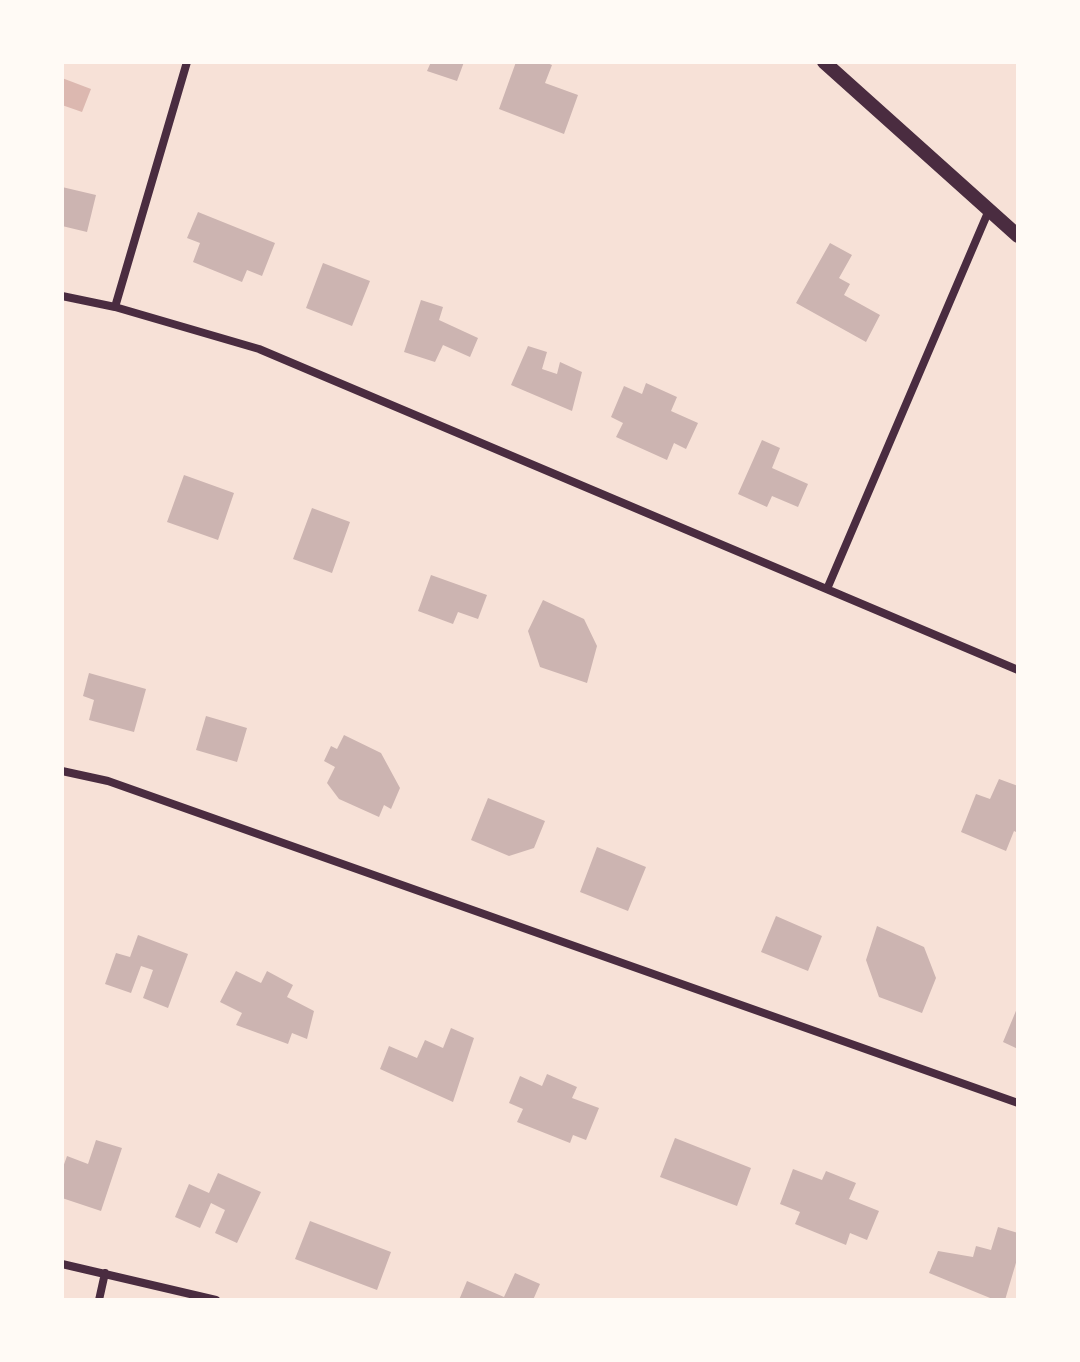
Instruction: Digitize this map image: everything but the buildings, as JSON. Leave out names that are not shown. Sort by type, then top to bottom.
[{"type":"street","points":[[115,307],[187,62]]},
{"type":"street","points":[[824,62],[1018,236]]},
{"type":"street","points":[[827,589],[989,210]]},
{"type":"street","points":[[62,296],[115,307],[259,349],[1018,670]]},
{"type":"street","points":[[62,771],[108,781],[1018,1103]]},
{"type":"street","points":[[62,1264],[216,1300]]},
{"type":"street","points":[[99,1300],[105,1273]]},
{"type":"shaded area","points":[[62,78],[91,89],[82,112],[62,105]]}]
